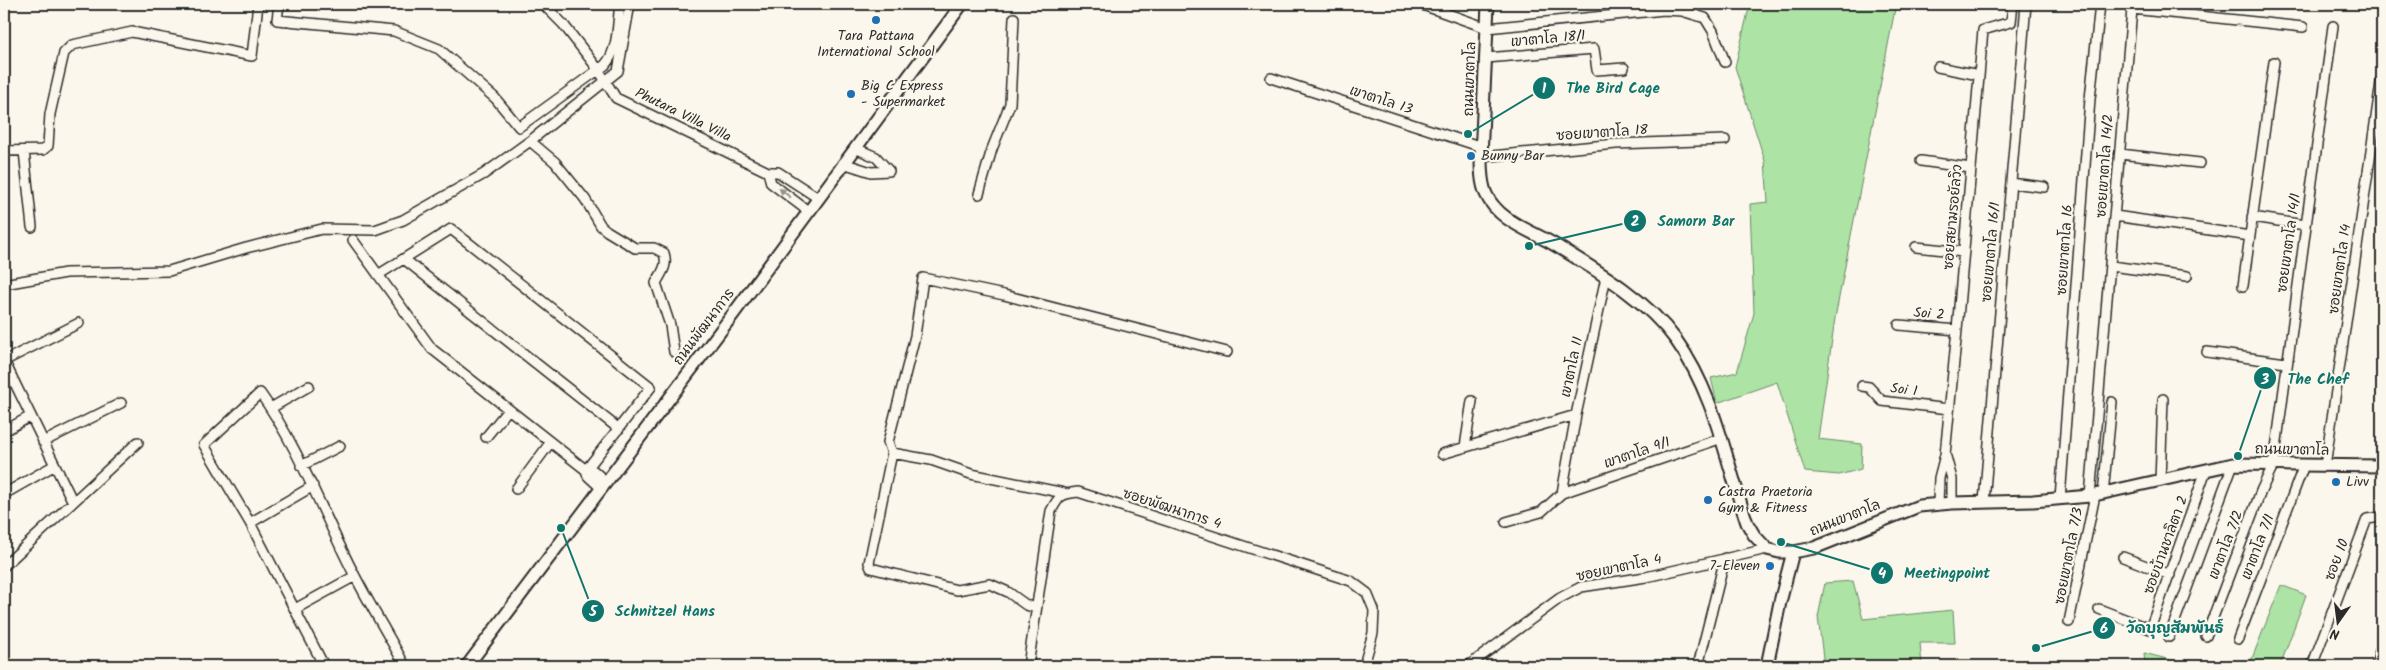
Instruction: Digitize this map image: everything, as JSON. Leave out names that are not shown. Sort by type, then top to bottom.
[{"type":"street","points":[[4,151],[43,150],[48,146],[50,114],[64,53],[72,45],[132,32],[252,56],[258,4]]},
{"type":"street","points":[[279,4],[278,20],[394,31],[439,49],[495,98],[519,127],[611,58],[620,4]]},
{"type":"street","name":"Phutara Villa Villa","points":[[543,4],[563,24],[598,69],[616,98],[768,172],[778,172],[818,198]]},
{"type":"street","points":[[4,284],[66,273],[170,271],[246,248],[322,229],[375,230],[411,216],[484,174],[530,141],[618,72],[630,4]]},
{"type":"street","name":"ถนนพัฒนาการ","points":[[467,666],[734,313],[962,4]]},
{"type":"street","points":[[1420,4],[1487,28],[1664,10],[1682,12],[1705,18],[1713,31],[1725,62]]},
{"type":"street","name":"ถนนเขาตาโล","points":[[1488,4],[1481,176],[1486,195],[1505,217],[1606,278],[1648,309],[1676,340],[1708,398],[1747,523],[1754,535],[1767,549],[1779,552],[1793,552],[1814,548],[1919,506],[1952,502],[2060,499],[2096,495],[2233,464],[2274,463],[2325,466],[2381,466]]},
{"type":"street","name":"ซอยสยามรอยัลวิว","points":[[1945,455],[1983,30],[2011,22],[2013,4]]},
{"type":"street","name":"ซอยเขาตาโล 16/1","points":[[1984,502],[2026,4]]},
{"type":"street","name":"ซอยเขาตาโล 16","points":[[2060,499],[2090,99],[2100,4]]},
{"type":"street","name":"ซอยเขาตาโล 14/2","points":[[2096,495],[2111,266],[2132,9],[2303,27]]},
{"type":"street","points":[[979,194],[992,149],[1010,104],[1014,18]]},
{"type":"street","name":"ซอยเขาตาโล 14/1","points":[[2274,463],[2333,26]]},
{"type":"street","name":"เขาตาโล 18/1","points":[[1486,58],[1594,49],[1597,70],[1624,68]]},
{"type":"street","points":[[2243,286],[2274,62]]},
{"type":"street","points":[[1938,67],[1979,75]]},
{"type":"street","name":"ซอยเขาตาโล 14","points":[[2325,466],[2382,76]]},
{"type":"street","name":"เขาตาโล 13","points":[[1271,78],[1482,152]]},
{"type":"street","name":"ซอยเขาตาโล 18","points":[[1482,152],[1725,140]]},
{"type":"street","points":[[530,141],[555,162],[586,199],[601,226],[607,232],[635,248],[654,248],[664,253],[667,261],[656,283],[670,325],[674,352]]},
{"type":"street","points":[[844,163],[871,172],[889,171],[876,157],[855,148]]},
{"type":"street","points":[[24,151],[32,227]]},
{"type":"street","points":[[2120,154],[2200,163]]},
{"type":"street","points":[[1922,161],[1971,168]]},
{"type":"street","name":"Phutara Villa Villa","points":[[768,172],[771,183],[808,211]]},
{"type":"street","points":[[2011,183],[2044,187]]},
{"type":"street","points":[[2115,216],[2250,236]]},
{"type":"street","points":[[2252,217],[2305,225]]},
{"type":"street","points":[[378,275],[451,229],[651,387],[586,470]]},
{"type":"street","points":[[353,240],[432,349],[550,443],[586,470],[594,471],[603,484]]},
{"type":"street","points":[[1916,247],[1964,252]]},
{"type":"street","points":[[404,259],[619,429]]},
{"type":"street","points":[[2111,266],[2187,276]]},
{"type":"street","points":[[1036,608],[1026,605],[1008,592],[990,584],[957,590],[871,568],[869,563],[892,453],[888,442],[915,336],[923,278],[1004,295],[1227,352]]},
{"type":"street","name":"เขาตาโล 11","points":[[1442,454],[1576,416],[1606,278]]},
{"type":"street","points":[[73,502],[31,416],[7,376],[4,361],[79,323]]},
{"type":"street","name":"Soi 2","points":[[1899,325],[1957,330]]},
{"type":"street","points":[[2207,352],[2286,363]]},
{"type":"street","points":[[271,408],[309,386]]},
{"type":"street","name":"Soi 1","points":[[1862,386],[1869,387],[1882,402],[1949,408]]},
{"type":"street","points":[[324,666],[250,522],[204,445],[260,393],[271,408],[313,486],[355,576],[403,666]]},
{"type":"street","points":[[2160,481],[2163,399]]},
{"type":"street","points":[[1465,447],[1472,401]]},
{"type":"street","points":[[2096,495],[2112,402]]},
{"type":"street","points":[[43,442],[121,403]]},
{"type":"street","points":[[486,437],[508,410]]},
{"type":"street","points":[[4,431],[31,416]]},
{"type":"street","points":[[1506,522],[1541,512],[1562,493],[1576,416]]},
{"type":"street","name":"เขาตาโล 9/1","points":[[1562,493],[1722,438]]},
{"type":"street","points":[[4,566],[138,442]]},
{"type":"street","points":[[516,489],[550,443]]},
{"type":"street","points":[[301,466],[340,446]]},
{"type":"street","points":[[2381,466],[2382,450]]},
{"type":"street","name":"ซอยพัฒนาการ 4","points":[[892,453],[932,460],[971,474],[1064,493],[1078,492],[1351,582],[1367,593],[1374,610],[1374,633],[1366,658],[1367,666]]},
{"type":"street","points":[[1945,455],[1952,479],[1952,502]]},
{"type":"street","points":[[1938,504],[1939,478],[1945,455]]},
{"type":"street","name":"เขาตาโล 7/2","points":[[2206,636],[2261,491],[2274,463]]},
{"type":"street","points":[[2169,637],[2233,464]]},
{"type":"street","points":[[4,494],[55,465]]},
{"type":"street","name":"เขาตาโล 7/1","points":[[2238,639],[2304,465]]},
{"type":"street","name":"ซอยบ้านชาลิตา 2","points":[[2098,610],[2150,630],[2206,470]]},
{"type":"street","points":[[250,522],[313,486]]},
{"type":"street","points":[[1028,666],[1051,511],[1057,499],[1064,493]]},
{"type":"street","name":"ซอยเขาตาโล 7/3","points":[[2070,622],[2096,495]]},
{"type":"street","name":"ซอย 10","points":[[2312,666],[2367,519],[2382,517]]},
{"type":"street","name":"ซอยเขาตาโล 4","points":[[1468,666],[1560,598],[1581,587],[1646,577],[1767,549]]},
{"type":"street","points":[[1767,666],[1780,602],[1793,552]]},
{"type":"street","points":[[2123,557],[2170,575]]},
{"type":"street","points":[[1698,666],[1725,558]]},
{"type":"street","points":[[295,609],[355,576]]},
{"type":"street","points":[[2376,666],[2382,644]]},
{"type":"green space","points":[[1755,4],[1896,4],[1835,318],[1818,439],[1862,444],[1861,469],[1839,475],[1805,472],[1777,382],[1717,403],[1711,378],[1737,372],[1754,313],[1750,204],[1768,202],[1765,161],[1735,67],[1748,12]]},
{"type":"green space","points":[[1853,581],[1863,619],[1953,610],[1955,643],[1920,643],[1922,666],[1824,666],[1818,617],[1825,583]]},
{"type":"green space","points":[[2281,585],[2306,595],[2280,666],[2249,666]]},
{"type":"green space","points":[[2144,653],[2194,666],[2145,666]]},
{"type":"place","name":"Tara Pattana International School","points":[[876,20]]},
{"type":"place","name":"Big C Express - Supermarket","points":[[851,94]]},
{"type":"place","name":"The Bird Cage","points":[[1468,134]]},
{"type":"place","name":"Bunny Bar","points":[[1471,156]]},
{"type":"place","name":"Samorn Bar","points":[[1529,246]]},
{"type":"place","name":"The Chef","points":[[2238,456]]},
{"type":"place","name":"Livv","points":[[2336,482]]},
{"type":"place","name":"Castra Praetoria Gym & Fitness","points":[[1708,500]]},
{"type":"place","name":"Schnitzel Hans","points":[[561,528]]},
{"type":"place","name":"Meetingpoint","points":[[1781,542]]},
{"type":"place","name":"7-Eleven","points":[[1770,566]]},
{"type":"place","name":"วัดบุญสัมพันธ์","points":[[2036,648]]}]
